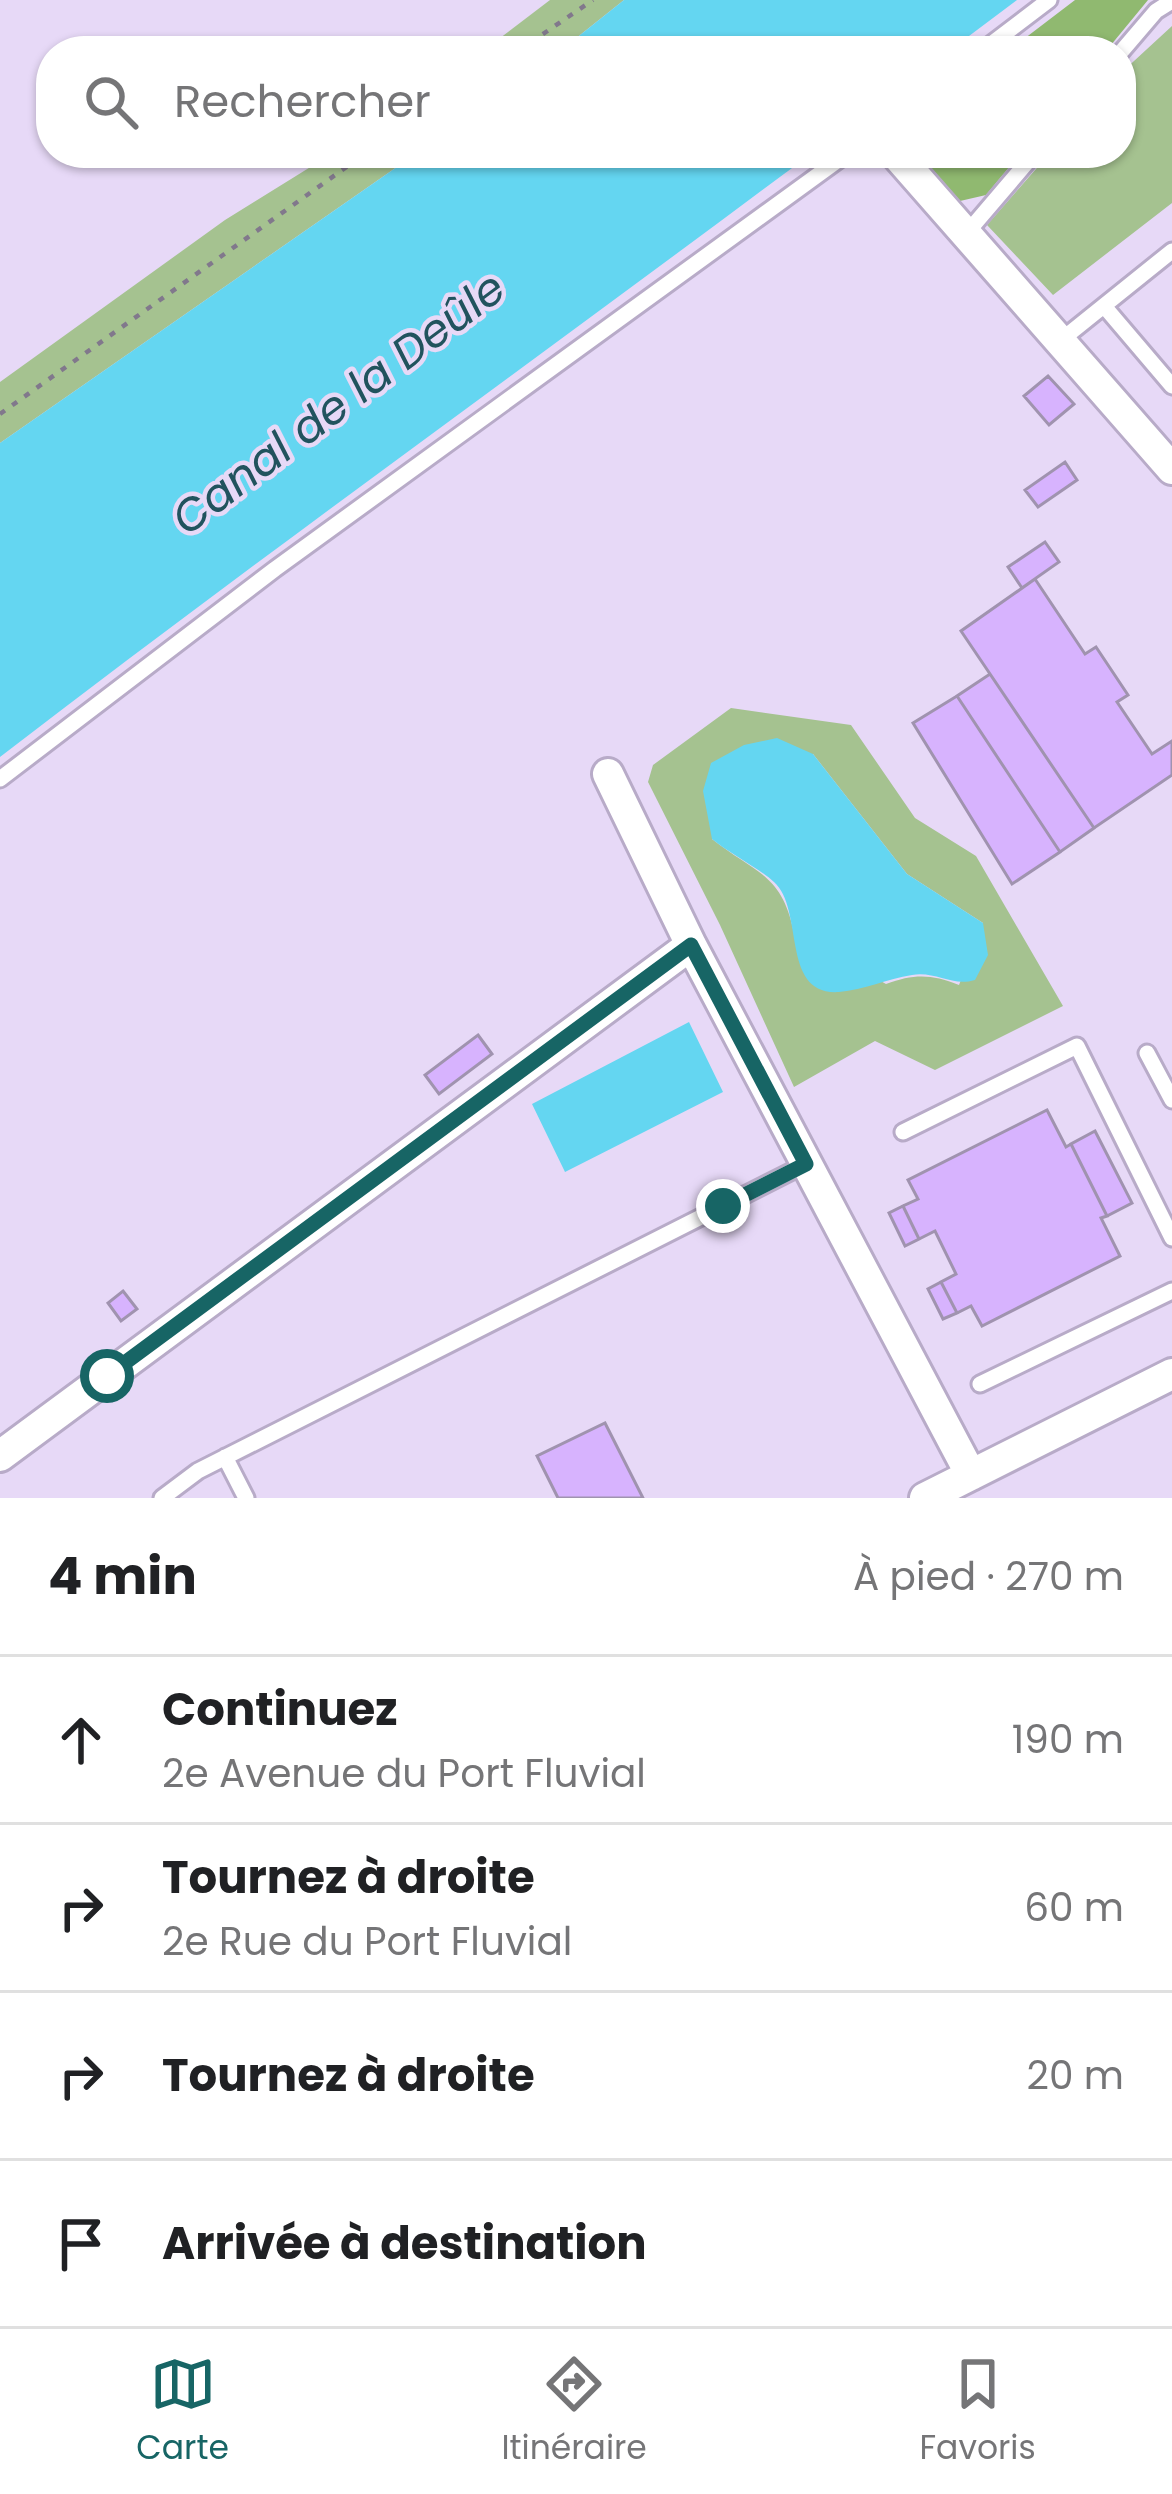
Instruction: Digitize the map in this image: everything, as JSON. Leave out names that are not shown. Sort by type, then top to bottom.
[{"type":"street","points":[[908,168],[1172,469]]},
{"type":"street","points":[[608,774],[691,945],[971,1475]]},
{"type":"street","points":[[0,1456],[691,945]]},
{"type":"street","points":[[925,1498],[1172,1374]]},
{"type":"lane","points":[[1002,36],[1049,0]]},
{"type":"lane","points":[[1135,36],[1156,11],[1172,1]]},
{"type":"lane","points":[[0,779],[275,569],[828,168]]},
{"type":"lane","points":[[966,234],[1022,168]]},
{"type":"lane","points":[[1060,341],[1172,251]]},
{"type":"lane","points":[[1103,306],[1172,386]]},
{"type":"lane","points":[[903,1132],[1077,1046],[1172,1238]]},
{"type":"lane","points":[[1148,1053],[1172,1100]]},
{"type":"lane","points":[[162,1498],[198,1471],[806,1164]]},
{"type":"lane","points":[[980,1384],[1172,1291]]},
{"type":"lane","points":[[225,1457],[246,1498]]},
{"type":"path","points":[[540,36],[593,0]]},
{"type":"path","points":[[0,413],[345,168]]},
{"type":"green space","points":[[550,0],[624,0],[579,36],[503,36]]},
{"type":"green space","points":[[1075,0],[1148,0],[1118,36],[1028,36]]},
{"type":"green space","points":[[1172,26],[1172,203],[1053,295],[987,225],[1037,168],[1136,168],[1136,59]]},
{"type":"green space","points":[[309,168],[395,168],[0,443],[0,382],[225,220]]},
{"type":"green space","points":[[931,168],[1008,168],[986,195],[960,201]]},
{"type":"green space","points":[[731,708],[851,725],[915,818],[976,856],[1063,1006],[935,1070],[875,1041],[794,1087],[648,782],[653,765]],"holes":[[[813,754],[907,874],[983,923],[959,985],[923,977],[886,984],[794,933],[774,886],[712,839]]]},
{"type":"water","points":[[624,0],[1017,0],[969,36],[579,36]]},
{"type":"water","name":"Canal de la Deûle","points":[[395,168],[792,168],[0,757],[0,443]]},
{"type":"water","points":[[777,738],[813,754],[907,874],[983,923],[988,955],[975,980],[912,975],[839,992],[821,990],[808,980],[783,895],[768,877],[712,839],[703,791],[711,763],[744,745]]},
{"type":"water","points":[[689,1022],[723,1092],[565,1172],[532,1104]]},
{"type":"building","points":[[1048,376],[1074,404],[1049,425],[1024,396]]},
{"type":"building","points":[[1065,462],[1077,480],[1038,507],[1025,490]]},
{"type":"building","points":[[1045,542],[1059,562],[1022,588],[1008,567]]},
{"type":"building","points":[[1035,579],[1085,654],[1096,647],[1128,695],[1117,702],[1152,754],[1172,741],[1172,775],[1094,828],[961,631]]},
{"type":"building","points":[[990,674],[1094,828],[1060,852],[957,696]]},
{"type":"building","points":[[957,696],[1060,852],[1012,884],[913,723]]},
{"type":"building","points":[[478,1035],[492,1054],[439,1094],[425,1075]]},
{"type":"building","points":[[1047,1110],[1066,1147],[1071,1144],[1107,1216],[1101,1218],[1120,1256],[982,1326],[971,1306],[957,1313],[941,1282],[956,1274],[935,1231],[919,1239],[903,1206],[918,1199],[908,1180]]},
{"type":"building","points":[[1095,1131],[1132,1203],[1107,1216],[1071,1144]]},
{"type":"building","points":[[903,1206],[919,1239],[905,1246],[889,1213]]},
{"type":"building","points":[[941,1282],[957,1313],[943,1319],[928,1289]]},
{"type":"building","points":[[123,1291],[137,1309],[121,1321],[108,1303]]},
{"type":"building","points":[[605,1423],[643,1498],[558,1498],[537,1456]]},
{"type":"route","points":[[107,1376],[691,945],[806,1164],[723,1206]]}]
